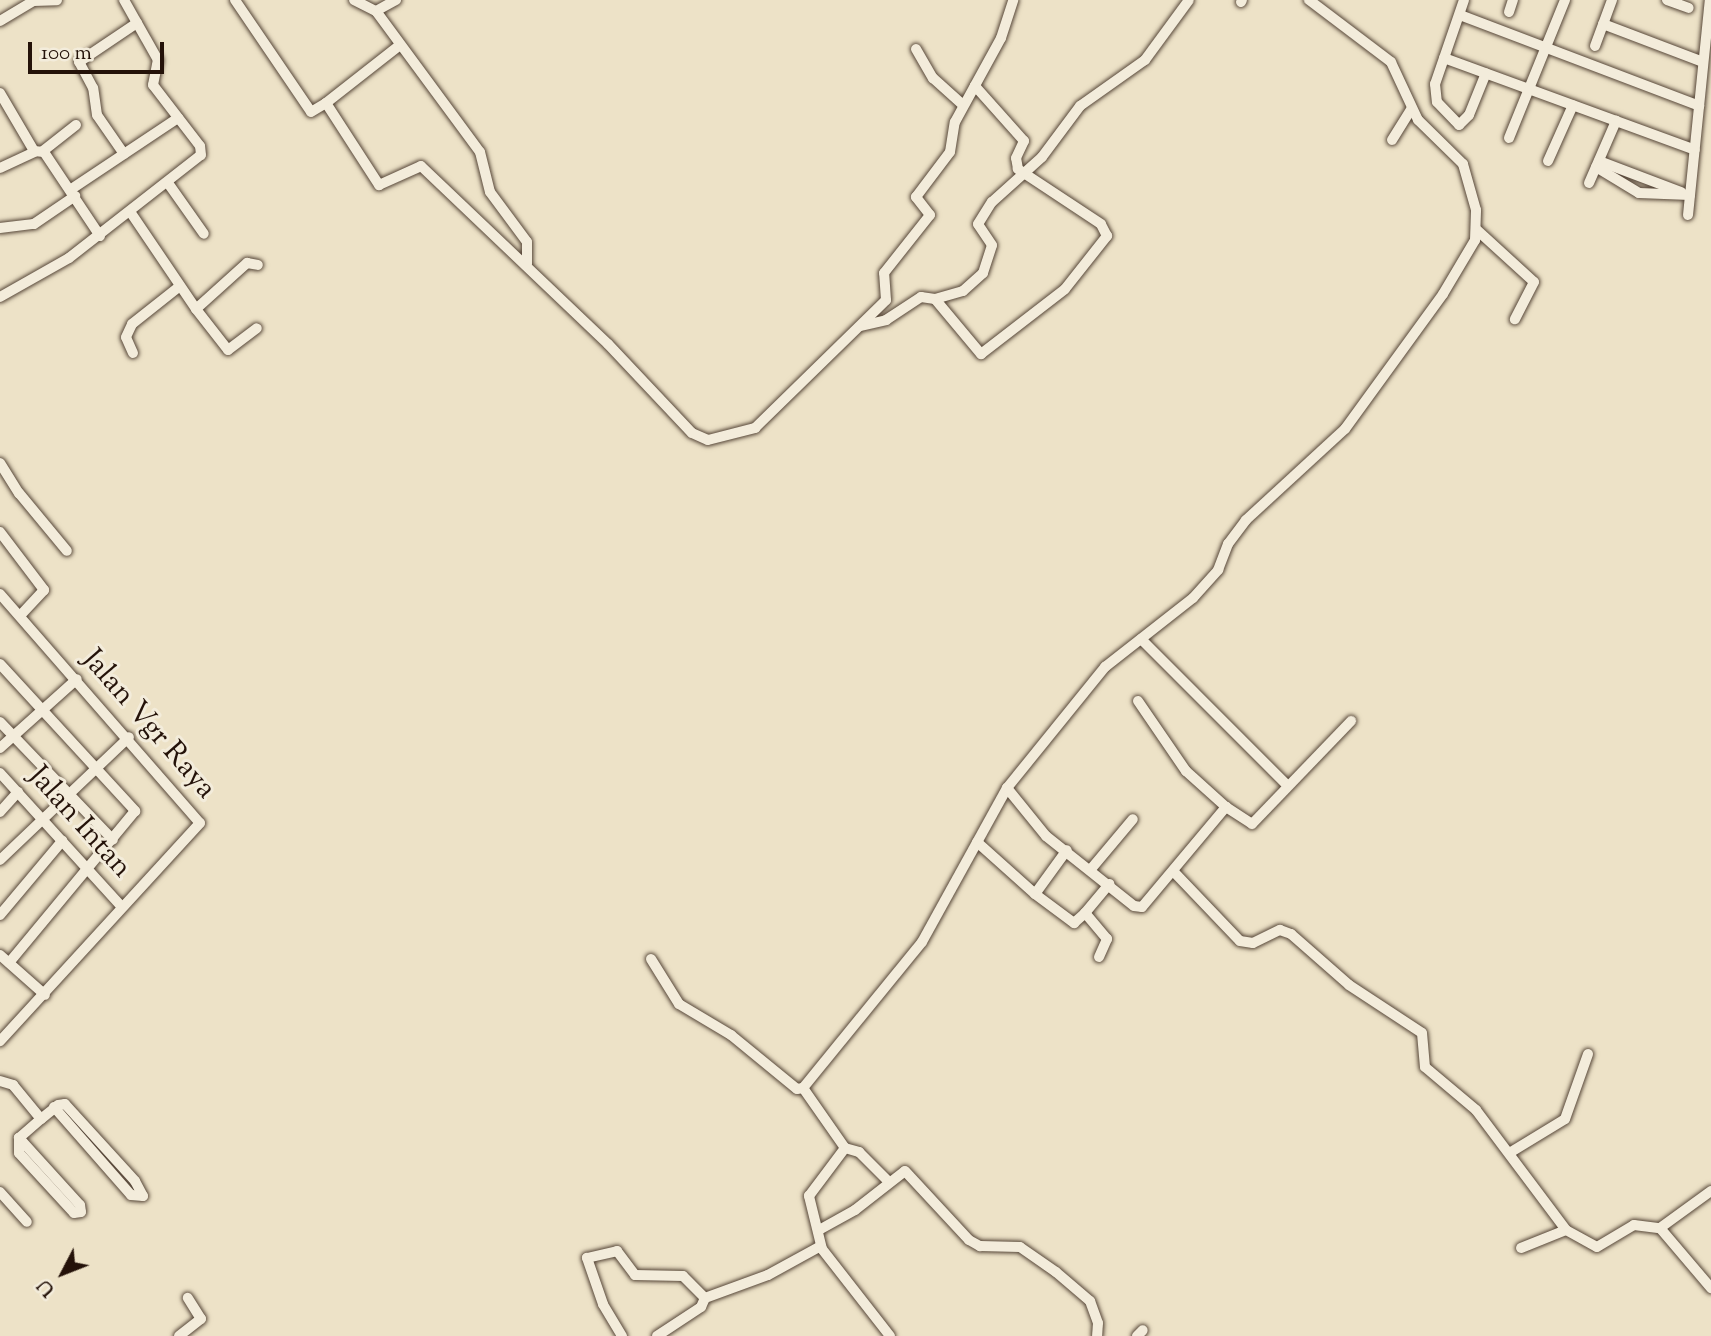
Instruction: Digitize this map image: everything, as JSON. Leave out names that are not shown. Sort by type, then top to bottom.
[{"type":"street","points":[[0,21],[33,1],[57,0]]},
{"type":"street","points":[[0,297],[100,236],[201,155],[200,146],[153,85],[158,60],[124,0]]},
{"type":"street","points":[[235,0],[311,112],[400,46]]},
{"type":"street","points":[[354,0],[376,11],[481,152],[488,174],[487,187],[527,242],[527,264]]},
{"type":"street","points":[[376,11],[396,0]]},
{"type":"street","points":[[326,103],[379,185],[421,166],[527,264],[692,433],[703,440],[755,428],[886,300],[884,273],[929,217],[916,197],[950,152],[955,122],[1001,38],[1013,0]]},
{"type":"street","points":[[859,327],[886,320],[922,297],[935,299],[963,290],[983,273],[992,245],[978,224],[992,202],[1042,157],[1080,106],[1145,60],[1189,0]]},
{"type":"street","points":[[651,959],[679,1004],[732,1035],[797,1089],[803,1088],[922,942],[1007,788],[1105,667],[1209,582],[1246,520],[1345,429],[1443,295],[1477,230],[1467,170],[1411,110],[1391,62],[1309,0]]},
{"type":"street","points":[[1464,0],[1435,84],[1437,102],[1459,124],[1469,115],[1486,74]]},
{"type":"street","points":[[1509,12],[1513,0]]},
{"type":"street","points":[[1509,138],[1565,0]]},
{"type":"street","points":[[1595,46],[1612,0]]},
{"type":"street","points":[[1667,0],[1689,8]]},
{"type":"street","points":[[1688,215],[1710,0]]},
{"type":"street","points":[[1460,15],[1699,106]]},
{"type":"street","points":[[124,154],[97,115],[93,89],[79,62],[137,23]]},
{"type":"street","points":[[1603,24],[1703,62]]},
{"type":"street","points":[[916,49],[933,78],[963,105]]},
{"type":"street","points":[[1444,58],[1695,150]]},
{"type":"street","points":[[935,299],[981,354],[1065,289],[1107,236],[1101,224],[1022,173],[1016,158],[1024,141],[989,96],[975,86]]},
{"type":"street","points":[[0,93],[39,151],[73,193],[100,236]]},
{"type":"street","points":[[1548,161],[1573,105]]},
{"type":"street","points":[[1392,140],[1411,110]]},
{"type":"street","points":[[0,228],[34,225],[124,154],[178,118]]},
{"type":"street","points":[[1589,183],[1616,121]]},
{"type":"street","points":[[0,168],[39,151],[75,125]]},
{"type":"street","points":[[1597,164],[1690,195]]},
{"type":"street","points":[[168,183],[204,234]]},
{"type":"street","points":[[131,213],[196,309],[228,350],[257,328]]},
{"type":"street","points":[[1477,230],[1534,282],[1515,318]]},
{"type":"street","points":[[196,309],[247,263],[258,265]]},
{"type":"street","points":[[133,353],[126,337],[132,324],[180,286]]},
{"type":"street","points":[[0,463],[19,493],[67,551]]},
{"type":"street","points":[[0,532],[44,590],[20,616]]},
{"type":"street","name":"Jalan Vgr Raya","points":[[0,594],[129,737],[200,823],[121,906],[45,995],[0,1041]]},
{"type":"street","points":[[1141,639],[1287,785]]},
{"type":"street","points":[[0,664],[94,768],[129,801],[135,811],[133,818],[9,963]]},
{"type":"street","points":[[0,748],[77,679]]},
{"type":"street","points":[[1138,701],[1186,771],[1226,807],[1252,824],[1351,721]]},
{"type":"street","points":[[0,722],[71,792],[113,840]]},
{"type":"street","points":[[0,860],[40,817],[71,792],[129,737]]},
{"type":"street","name":"Jalan Intan","points":[[0,773],[121,906]]},
{"type":"street","points":[[1007,788],[1040,830],[1134,906],[1142,906],[1174,872],[1226,807]]},
{"type":"street","points":[[0,812],[18,792]]},
{"type":"street","points":[[1090,869],[1133,819]]},
{"type":"street","points":[[0,915],[62,841]]},
{"type":"street","points":[[977,842],[1035,894],[1074,923],[1085,914],[1109,884]]},
{"type":"street","points":[[1035,894],[1067,850]]},
{"type":"street","points":[[1174,872],[1240,941],[1253,943],[1280,930],[1291,933],[1349,985],[1417,1028],[1425,1040],[1425,1067],[1457,1090],[1511,1152],[1566,1230],[1597,1247],[1634,1225],[1660,1228],[1711,1191]]},
{"type":"street","points":[[1085,914],[1107,939],[1099,957]]},
{"type":"street","points":[[0,955],[45,995]]},
{"type":"street","points":[[1511,1152],[1566,1119],[1588,1054]]},
{"type":"street","points":[[0,1081],[13,1085],[41,1119]]},
{"type":"street","points":[[803,1088],[845,1148],[859,1152],[888,1181]]},
{"type":"street","points":[[19,1138],[80,1205],[81,1212],[74,1213],[19,1153],[19,1138],[54,1107],[69,1107],[135,1181],[143,1196],[131,1195],[54,1107]]},
{"type":"street","points":[[845,1148],[810,1191],[821,1246],[887,1335]]},
{"type":"street","points":[[819,1230],[855,1210],[888,1181],[908,1172],[969,1240],[981,1246],[1011,1245],[1038,1256],[1090,1301],[1098,1322],[1097,1336]]},
{"type":"street","points":[[0,1192],[27,1222]]},
{"type":"street","points":[[1660,1228],[1711,1288]]},
{"type":"street","points":[[1521,1248],[1566,1230]]},
{"type":"street","points":[[657,1336],[701,1307],[705,1298],[768,1275],[821,1246]]},
{"type":"street","points":[[622,1336],[603,1304],[587,1258],[617,1251],[635,1275],[683,1276],[705,1298]]},
{"type":"street","points":[[179,1336],[201,1319],[188,1298]]}]
